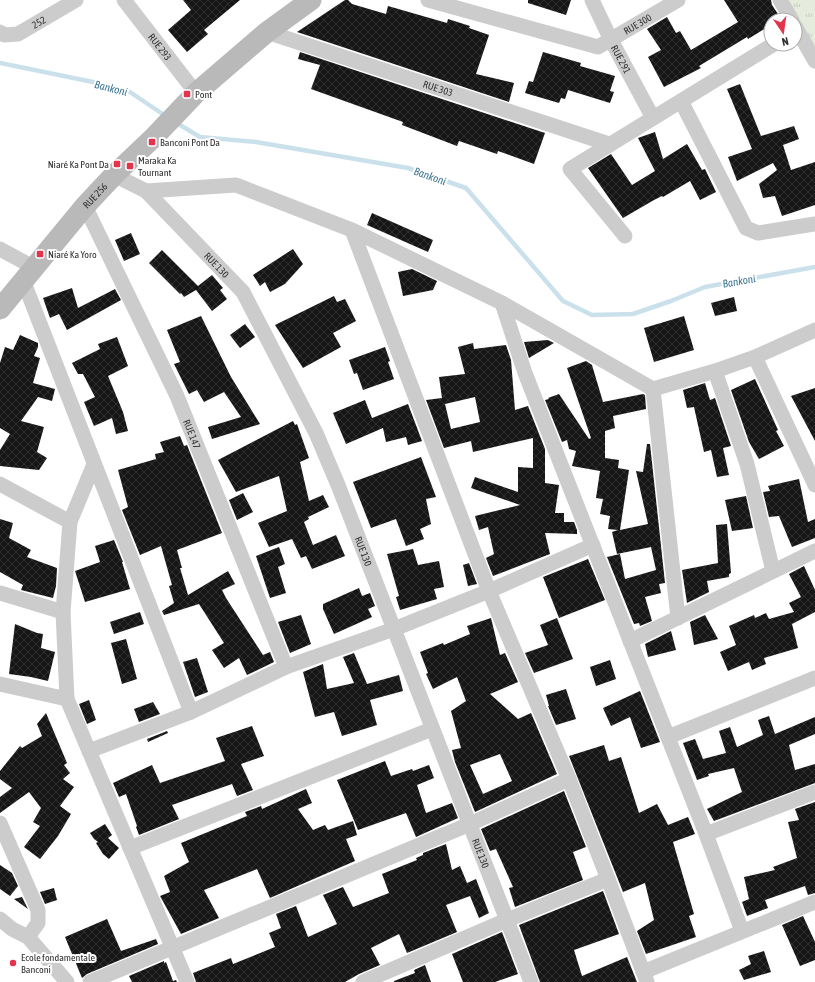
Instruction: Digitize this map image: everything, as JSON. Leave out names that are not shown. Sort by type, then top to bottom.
[{"type":"street","name":"252","points":[[0,32],[4,35],[18,34],[76,0]]},
{"type":"street","name":"RUE 293","points":[[124,0],[191,99]]},
{"type":"street","name":"RUE 256","points":[[0,308],[85,206],[114,175],[191,99],[267,32],[311,0]]},
{"type":"street","name":"RUE 300","points":[[428,0],[598,47],[678,0]]},
{"type":"street","name":"RUE 291","points":[[592,0],[611,40],[653,118]]},
{"type":"street","points":[[780,0],[787,12]]},
{"type":"street","name":"RUE 303","points":[[267,32],[609,144]]},
{"type":"street","points":[[803,41],[815,61]]},
{"type":"street","points":[[625,236],[570,169],[763,51]]},
{"type":"street","points":[[681,101],[746,228],[758,232],[815,224]]},
{"type":"street","name":"RUE 130","points":[[114,175],[146,190],[243,292],[316,433],[531,982]]},
{"type":"street","points":[[146,190],[236,185],[352,230],[502,303],[653,389],[715,371],[755,357],[815,330]]},
{"type":"street","name":"RUE 147","points":[[85,206],[177,396],[286,667]]},
{"type":"street","points":[[352,230],[489,591],[569,779],[645,977],[742,931],[815,902]]},
{"type":"street","points":[[0,249],[28,274],[94,464],[191,712]]},
{"type":"street","points":[[502,303],[525,373],[706,834],[742,931]]},
{"type":"street","points":[[755,357],[815,485]]},
{"type":"street","points":[[715,371],[746,464],[773,571]]},
{"type":"street","points":[[653,389],[678,618]]},
{"type":"street","points":[[94,464],[70,522],[63,612],[67,699],[187,982]]},
{"type":"street","points":[[0,484],[70,522]]},
{"type":"street","points":[[89,751],[191,712],[286,667],[394,629],[489,591],[593,545]]},
{"type":"street","points":[[630,641],[815,551]]},
{"type":"street","points":[[0,593],[63,612]]},
{"type":"street","points":[[668,737],[815,678]]},
{"type":"street","points":[[0,684],[67,699]]},
{"type":"street","points":[[130,848],[432,729]]},
{"type":"street","points":[[90,982],[470,824],[569,779]]},
{"type":"street","points":[[706,834],[815,792]]},
{"type":"street","points":[[0,823],[38,910],[38,923],[28,937]]},
{"type":"street","points":[[363,982],[507,920],[608,879]]},
{"type":"street","points":[[0,919],[6,931],[28,937],[67,982]]},
{"type":"green space","points":[[780,0],[815,0],[815,61],[803,40],[803,12],[787,12]]},
{"type":"building","points":[[183,0],[240,0],[204,30],[208,34],[187,52],[168,30],[191,10]]},
{"type":"building","points":[[345,0],[348,0],[352,4],[386,14],[388,6],[447,23],[448,19],[470,26],[469,28],[489,35],[476,74],[514,83],[509,102],[297,32]]},
{"type":"building","points":[[528,0],[571,0],[566,15],[528,3]]},
{"type":"building","points":[[724,0],[771,0],[772,5],[777,12],[763,12],[763,30],[748,39],[747,37],[699,66],[701,68],[664,87],[648,57],[661,50],[647,29],[667,17],[676,33],[680,31],[691,50],[738,22]]},
{"type":"building","points":[[300,52],[545,133],[534,164],[498,151],[497,154],[459,141],[457,146],[402,125],[403,122],[311,89],[320,65],[298,59]]},
{"type":"building","points":[[543,52],[581,63],[580,66],[615,76],[610,91],[614,92],[610,103],[568,90],[565,99],[561,98],[559,103],[525,93],[529,81],[533,82]]},
{"type":"building","points":[[740,84],[761,136],[794,126],[799,139],[783,145],[791,170],[815,162],[815,205],[782,216],[775,196],[763,198],[759,184],[777,170],[773,163],[737,181],[728,157],[752,149],[727,89]]},
{"type":"building","points":[[655,132],[663,159],[687,144],[702,170],[705,169],[716,192],[700,200],[690,181],[623,218],[588,168],[611,154],[632,185],[655,171],[638,138]]},
{"type":"building","points":[[372,213],[433,240],[428,252],[367,225]]},
{"type":"building","points":[[131,233],[140,254],[124,261],[115,240]]},
{"type":"building","points":[[293,249],[303,264],[285,284],[270,292],[265,282],[260,286],[253,275]]},
{"type":"building","points":[[162,250],[198,286],[212,275],[223,288],[220,290],[227,299],[212,311],[196,290],[184,297],[181,293],[180,294],[149,263]]},
{"type":"building","points":[[412,269],[437,281],[433,290],[403,296],[398,272]]},
{"type":"building","points":[[72,288],[78,308],[115,289],[121,300],[67,330],[59,314],[50,318],[43,298]]},
{"type":"building","points":[[334,296],[337,302],[345,299],[356,321],[333,333],[341,347],[303,368],[275,325]]},
{"type":"building","points":[[734,297],[737,311],[715,316],[711,303]]},
{"type":"building","points":[[201,316],[231,377],[260,424],[212,439],[208,427],[241,417],[224,392],[204,402],[197,390],[189,394],[174,364],[180,362],[167,330]]},
{"type":"building","points":[[684,316],[694,350],[654,362],[644,328]]},
{"type":"building","points":[[245,324],[255,337],[240,348],[230,335]]},
{"type":"building","points":[[20,335],[38,343],[34,356],[40,358],[33,383],[55,389],[52,401],[38,397],[21,421],[44,427],[37,452],[47,458],[39,470],[0,466],[0,450],[10,434],[0,428],[0,363],[5,347],[13,350]]},
{"type":"building","points":[[117,337],[128,366],[108,376],[123,412],[128,431],[116,434],[112,418],[94,426],[84,402],[95,397],[83,374],[78,374],[72,363],[100,349],[98,344]]},
{"type":"building","points":[[548,340],[554,343],[529,358],[524,342]]},
{"type":"building","points":[[473,343],[474,349],[506,345],[511,360],[515,410],[528,406],[545,449],[545,483],[559,485],[555,513],[564,513],[564,522],[574,522],[577,530],[577,534],[545,533],[550,554],[493,576],[486,558],[494,554],[488,527],[479,530],[475,516],[520,505],[471,488],[475,477],[518,492],[518,467],[533,468],[533,438],[473,452],[471,441],[444,448],[426,400],[442,398],[439,377],[465,374],[458,347]],"holes":[[[475,397],[480,422],[451,429],[445,404]]]},
{"type":"building","points":[[385,347],[394,379],[363,390],[357,373],[354,374],[349,360]]},
{"type":"building","points":[[586,361],[592,365],[603,402],[643,394],[645,395],[646,409],[613,416],[615,428],[605,431],[605,458],[619,460],[618,468],[629,470],[620,530],[648,524],[636,471],[643,472],[647,444],[650,444],[665,583],[659,584],[661,593],[645,597],[652,621],[640,626],[639,623],[634,624],[607,557],[620,554],[625,579],[656,570],[651,547],[617,554],[612,532],[618,530],[608,529],[610,516],[600,514],[603,499],[596,498],[600,471],[572,466],[576,451],[569,449],[567,440],[562,442],[545,400],[559,394],[589,439],[591,438],[567,368]]},
{"type":"building","points":[[755,379],[778,430],[776,431],[784,446],[759,459],[749,442],[731,390]]},
{"type":"building","points":[[705,383],[710,400],[715,398],[731,446],[723,448],[729,475],[717,477],[711,450],[704,452],[694,407],[687,408],[683,390]]},
{"type":"building","points":[[815,388],[815,441],[791,396]]},
{"type":"building","points":[[365,400],[372,418],[408,404],[422,441],[408,445],[406,437],[386,442],[383,428],[346,444],[333,413]]},
{"type":"building","points":[[293,421],[295,425],[297,424],[309,458],[300,462],[309,501],[323,495],[329,507],[308,517],[309,519],[304,522],[313,545],[336,535],[345,556],[312,569],[306,556],[301,558],[292,539],[269,547],[258,523],[287,511],[279,476],[236,492],[218,460]]},
{"type":"building","points":[[180,436],[184,446],[187,445],[222,533],[177,550],[182,568],[180,568],[188,595],[228,571],[235,584],[222,590],[226,598],[263,655],[270,652],[274,662],[247,675],[239,658],[224,668],[212,650],[224,643],[199,604],[164,615],[162,611],[174,603],[169,586],[172,585],[161,546],[140,555],[122,510],[128,507],[118,470],[156,459],[155,454],[164,452],[160,442]]},
{"type":"building","points":[[421,457],[436,497],[426,499],[431,524],[420,529],[424,539],[406,546],[396,519],[371,528],[353,482]]},
{"type":"building","points":[[799,479],[808,522],[815,519],[815,538],[792,547],[779,516],[769,517],[763,492],[770,491],[768,486]]},
{"type":"building","points":[[243,493],[253,512],[237,520],[229,500]]},
{"type":"building","points":[[746,496],[753,528],[732,531],[725,500]]},
{"type":"building","points":[[0,519],[13,523],[9,538],[31,550],[27,557],[57,568],[56,586],[53,598],[21,590],[23,585],[0,572]]},
{"type":"building","points":[[727,524],[731,573],[729,574],[729,577],[707,581],[709,592],[687,603],[682,570],[718,563],[716,525]]},
{"type":"building","points":[[114,540],[123,562],[130,589],[85,602],[75,571],[100,562],[95,546]]},
{"type":"building","points":[[279,547],[285,564],[278,567],[286,593],[270,598],[256,556]]},
{"type":"building","points":[[413,549],[418,565],[439,561],[444,587],[434,589],[437,599],[400,610],[396,597],[399,596],[387,554]]},
{"type":"building","points":[[588,559],[605,600],[559,618],[543,577]]},
{"type":"building","points":[[469,563],[477,584],[468,586],[463,565]]},
{"type":"building","points":[[804,566],[815,590],[815,612],[792,624],[798,648],[764,658],[766,664],[752,670],[749,662],[728,671],[720,652],[736,645],[729,626],[754,615],[755,618],[766,613],[769,619],[794,612],[789,603],[801,597],[789,574]]},
{"type":"building","points":[[359,588],[362,596],[370,593],[375,606],[368,609],[372,617],[334,634],[323,609],[323,604]]},
{"type":"building","points":[[140,612],[144,624],[114,634],[110,622]]},
{"type":"building","points":[[301,615],[311,644],[290,653],[278,622]]},
{"type":"building","points":[[705,615],[718,639],[694,645],[690,622]]},
{"type":"building","points":[[491,618],[500,655],[505,653],[518,682],[490,694],[518,719],[531,713],[557,774],[475,812],[455,762],[452,750],[461,748],[451,711],[466,701],[457,677],[433,689],[426,674],[428,673],[420,652],[443,643],[444,645],[470,634],[467,626]],"holes":[[[500,754],[512,781],[483,794],[470,765]]]},
{"type":"building","points":[[557,618],[573,659],[534,673],[525,653],[548,645],[540,625]]},
{"type":"building","points":[[15,624],[43,634],[41,648],[55,652],[48,681],[9,674]]},
{"type":"building","points":[[671,631],[676,650],[648,657],[645,644]]},
{"type":"building","points":[[126,639],[137,679],[122,684],[111,643]]},
{"type":"building","points":[[354,653],[367,684],[399,675],[403,691],[370,700],[377,725],[342,736],[334,712],[315,717],[303,672],[323,664],[327,689],[354,683],[343,657]]},
{"type":"building","points":[[197,658],[208,692],[195,697],[183,662]]},
{"type":"building","points":[[610,660],[616,679],[596,686],[590,667]]},
{"type":"building","points":[[566,689],[576,719],[556,725],[548,706],[546,695]]},
{"type":"building","points":[[640,691],[660,742],[641,748],[630,717],[611,726],[603,708]]},
{"type":"building","points":[[89,700],[96,720],[87,724],[79,704]]},
{"type":"building","points":[[153,702],[160,714],[139,722],[134,709]]},
{"type":"building","points":[[46,713],[67,763],[64,765],[70,773],[63,779],[74,787],[60,806],[71,814],[58,836],[40,859],[24,847],[40,826],[33,822],[41,808],[29,792],[0,813],[0,797],[12,788],[0,779],[0,771],[20,746],[22,748],[42,736],[37,724]]},
{"type":"building","points":[[769,716],[775,734],[815,717],[815,734],[789,745],[795,770],[815,764],[815,783],[714,821],[707,809],[742,792],[734,768],[708,774],[709,776],[697,780],[683,743],[695,739],[703,759],[726,753],[719,731],[730,727],[737,747],[763,735],[758,720]]},
{"type":"building","points":[[252,726],[264,756],[241,764],[253,790],[237,796],[232,784],[172,805],[179,819],[139,835],[126,794],[119,797],[113,783],[152,765],[160,783],[225,761],[216,738]]},
{"type":"building","points":[[167,731],[168,733],[148,742],[147,739]]},
{"type":"building","points":[[604,745],[609,761],[621,757],[639,813],[657,804],[668,825],[688,817],[695,834],[673,842],[694,914],[689,916],[696,937],[646,954],[637,931],[654,920],[645,883],[623,892],[569,756]]},
{"type":"building","points":[[385,761],[391,776],[412,769],[413,771],[429,765],[434,778],[417,785],[426,813],[452,803],[458,818],[416,837],[406,813],[358,830],[337,780]]},
{"type":"building","points":[[306,789],[312,803],[298,809],[313,830],[325,825],[328,830],[353,821],[357,835],[346,839],[355,861],[270,898],[257,869],[204,890],[219,918],[181,934],[160,896],[170,892],[164,876],[189,862],[181,843],[247,816],[245,812],[261,806],[262,809]]},
{"type":"building","points":[[564,791],[586,847],[573,852],[583,880],[515,907],[509,888],[513,887],[496,849],[490,851],[481,829]]},
{"type":"building","points":[[815,802],[815,893],[808,895],[805,886],[765,900],[768,908],[747,916],[742,902],[749,899],[744,877],[775,870],[773,867],[797,858],[788,822],[799,820],[795,809]]},
{"type":"building","points":[[105,824],[112,835],[108,838],[119,848],[109,859],[103,854],[96,843],[98,842],[90,833]]},
{"type":"building","points":[[446,844],[452,870],[460,866],[467,883],[476,879],[489,913],[479,918],[470,896],[446,905],[457,932],[407,953],[399,934],[371,948],[380,965],[345,982],[196,982],[193,973],[231,958],[233,964],[275,947],[269,933],[281,928],[276,914],[296,906],[308,937],[337,924],[323,895],[343,887],[353,907],[389,893],[382,874],[417,860],[416,858],[423,855],[423,853]]},
{"type":"building","points":[[0,865],[12,873],[18,886],[10,896],[0,889]]},
{"type":"building","points":[[54,888],[57,900],[45,904],[40,892]]},
{"type":"building","points":[[603,891],[619,934],[574,950],[582,976],[627,957],[637,982],[540,982],[519,925]]},
{"type":"building","points":[[22,897],[28,909],[14,899]]},
{"type":"building","points":[[803,916],[815,942],[815,960],[800,966],[782,925]]},
{"type":"building","points":[[107,919],[121,951],[156,939],[158,944],[87,974],[82,978],[65,937]]},
{"type":"building","points":[[502,932],[518,974],[495,982],[463,982],[452,954]]},
{"type":"building","points":[[764,951],[771,972],[744,980],[739,970],[751,964],[748,956]]},
{"type":"building","points":[[164,961],[164,963],[166,962],[173,981],[176,980],[177,982],[132,982],[129,976]]},
{"type":"building","points":[[425,965],[431,982],[394,982],[415,973],[414,970]]},
{"type":"waterway","name":"Bankoni","points":[[0,63],[93,82],[130,92],[167,117]]},
{"type":"waterway","name":"Bankoni","points":[[175,122],[200,137],[256,142],[408,168],[466,188],[563,301],[592,315],[633,314],[705,287],[815,267]]},
{"type":"place","name":"Pont","points":[[187,94]]},
{"type":"place","name":"Banconi Pont Da","points":[[152,142]]},
{"type":"place","name":"Niaré Ka Pont Da","points":[[117,164]]},
{"type":"place","name":"Maraka Ka Tournant","points":[[130,166]]},
{"type":"place","name":"Niaré Ka Yoro","points":[[40,254]]},
{"type":"place","name":"Ecole fondamentale Banconi","points":[[13,963]]}]
